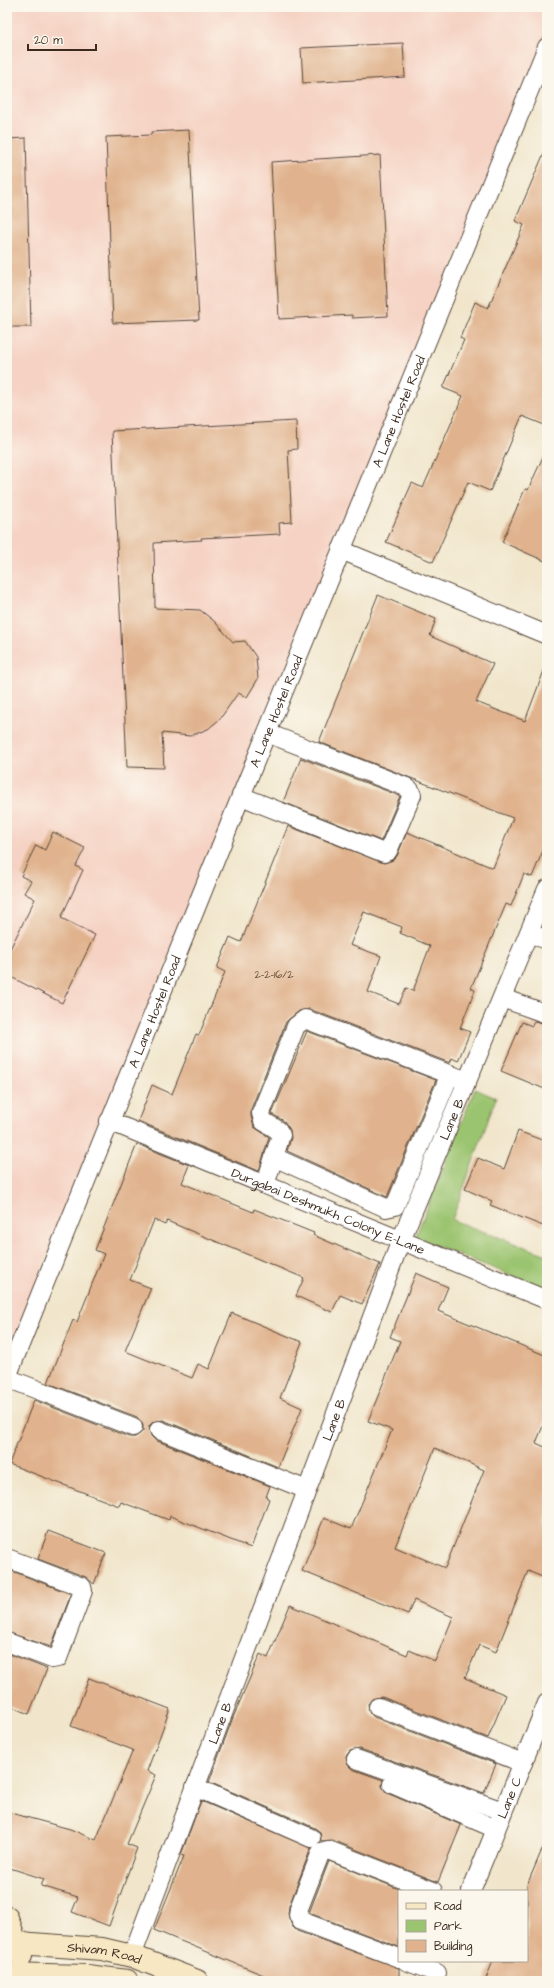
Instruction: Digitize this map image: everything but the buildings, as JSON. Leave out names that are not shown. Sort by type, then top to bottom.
[{"type":"main road","points":[[7,1918],[20,1977]]},
{"type":"main road","name":"Shivam Road","points":[[12,1944],[102,1949],[132,1956],[197,1981]]},
{"type":"main road","name":"Shivam Road","points":[[20,1977],[124,1980]]},
{"type":"street","name":"A Lane Hostel Road","points":[[7,1377],[109,1121],[547,47]]},
{"type":"street","points":[[341,550],[547,635]]},
{"type":"street","points":[[241,796],[384,853],[388,851],[412,795],[410,790],[406,787],[267,732]]},
{"type":"street","name":"Lane B","points":[[132,1956],[401,1240],[547,889]]},
{"type":"street","points":[[529,934],[547,940]]},
{"type":"street","points":[[502,998],[547,1014]]},
{"type":"street","points":[[265,1185],[281,1136],[280,1132],[263,1121],[261,1113],[296,1026],[301,1021],[305,1019],[467,1081]]},
{"type":"street","points":[[274,1157],[386,1208],[395,1206],[450,1074]]},
{"type":"street","name":"Durgabai Deshmukh Colony E-Lane","points":[[109,1121],[547,1300]]},
{"type":"street","points":[[7,1377],[132,1428]]},
{"type":"street","points":[[159,1430],[306,1490]]},
{"type":"street","points":[[7,1558],[82,1587],[83,1591],[58,1658],[52,1659],[7,1642]]},
{"type":"street","name":"Lane C","points":[[471,1890],[547,1703]]},
{"type":"street","points":[[378,1707],[523,1763]]},
{"type":"street","points":[[356,1759],[503,1811]]},
{"type":"street","points":[[392,1784],[496,1829]]},
{"type":"street","points":[[195,1787],[311,1838]]},
{"type":"street","points":[[398,1958],[301,1921],[298,1915],[299,1908],[321,1852],[328,1850],[430,1890]]},
{"type":"street","points":[[409,1962],[438,1972]]},
{"type":"shaded area","points":[[7,7],[547,7],[547,35],[7,1354]]},
{"type":"green space","points":[[475,1089],[496,1098],[452,1220],[547,1255],[547,1289],[415,1238]]}]
